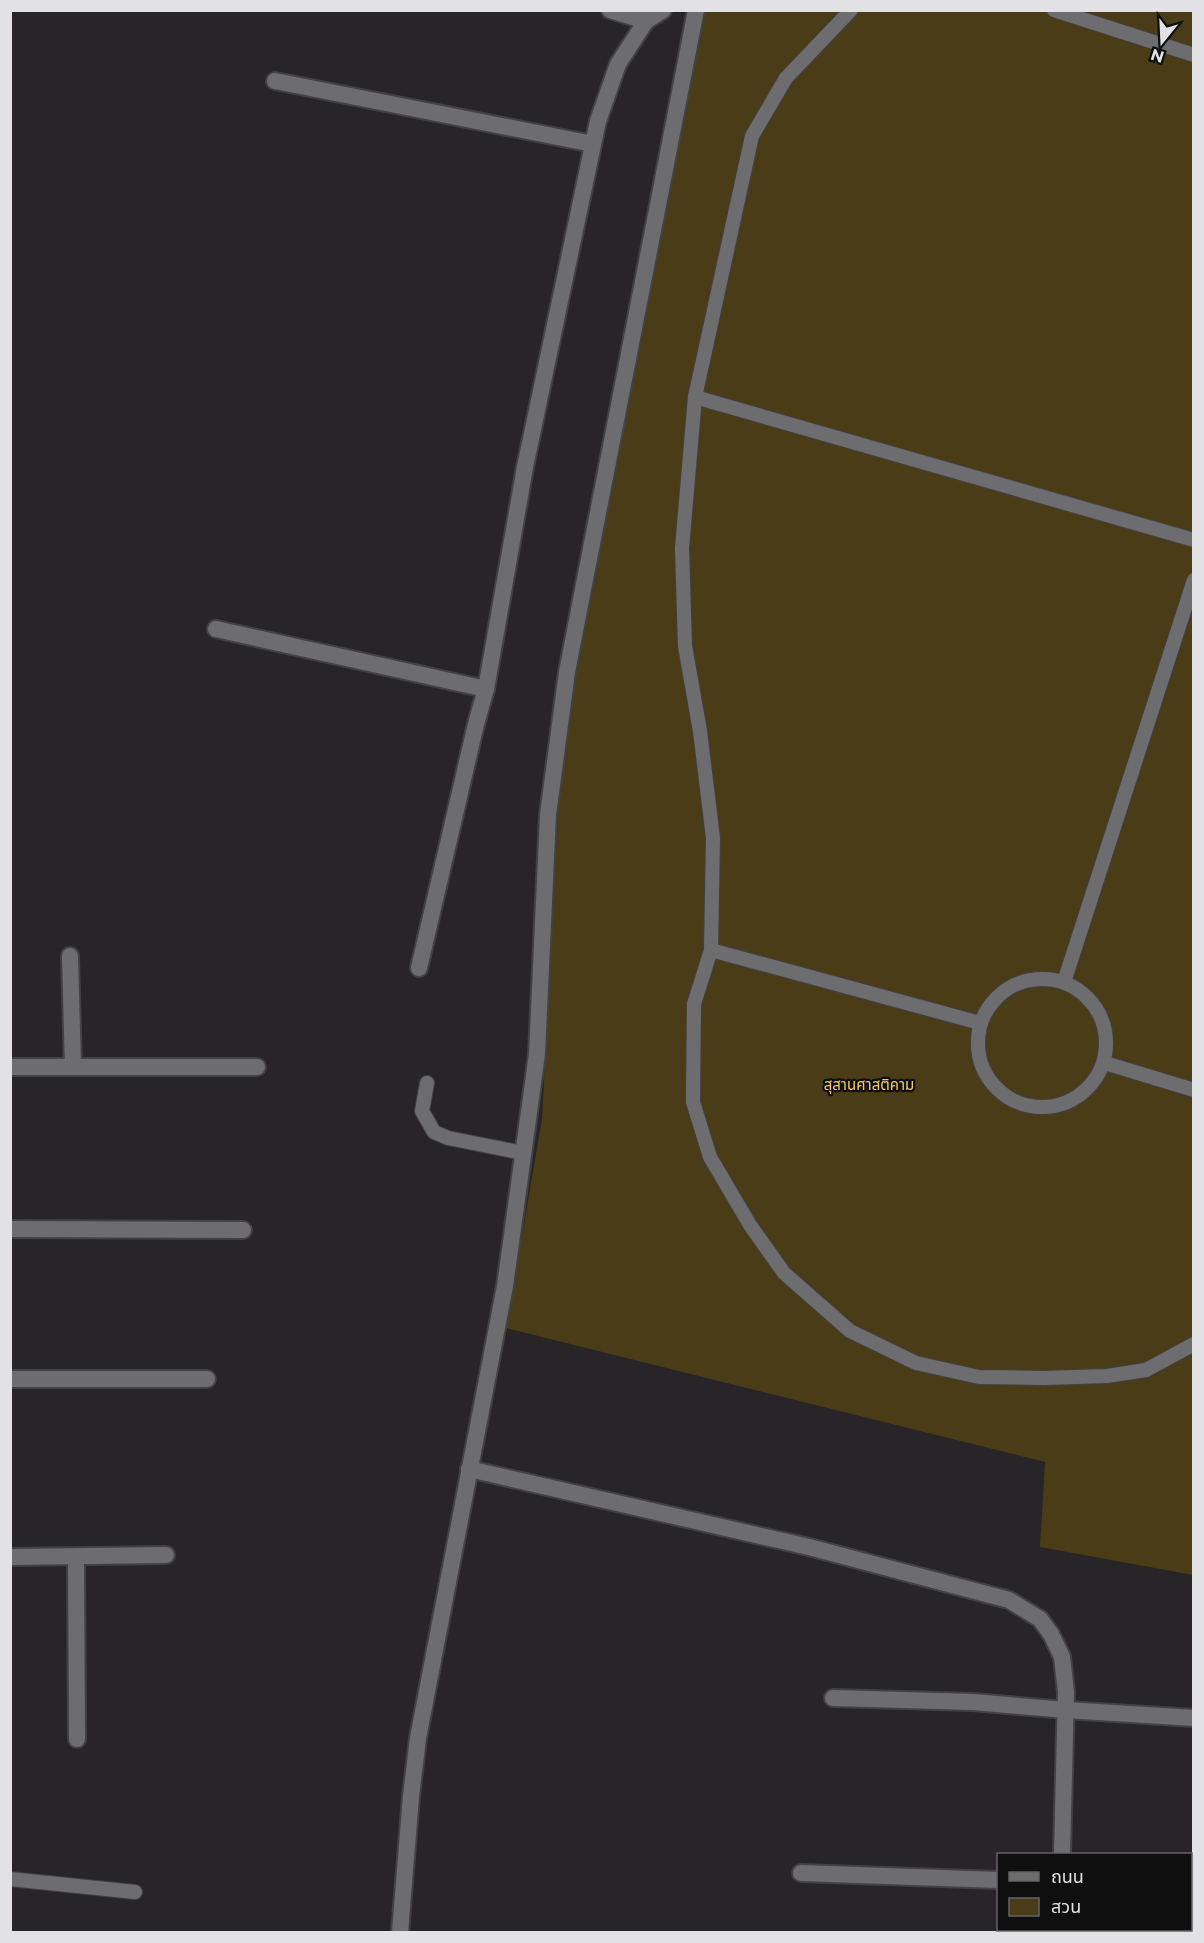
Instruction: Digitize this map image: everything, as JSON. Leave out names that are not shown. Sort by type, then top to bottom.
[{"type":"street","points":[[610,10],[646,21]]},
{"type":"street","points":[[419,968],[486,689],[525,467],[598,121],[618,64],[646,21],[663,10]]},
{"type":"street","points":[[400,1932],[418,1738],[505,1286],[537,1054],[548,815],[567,672],[696,10]]},
{"type":"street","points":[[275,81],[593,144]]},
{"type":"street","points":[[216,629],[486,689]]},
{"type":"street","points":[[70,956],[73,1067]]},
{"type":"street","points":[[10,1067],[257,1067]]},
{"type":"street","points":[[10,1229],[243,1230]]},
{"type":"street","points":[[10,1379],[207,1379]]},
{"type":"street","points":[[469,1469],[809,1547],[1009,1600],[1040,1619],[1051,1634],[1062,1657],[1066,1692],[1062,1853]]},
{"type":"street","points":[[10,1557],[166,1555]]},
{"type":"street","points":[[76,1557],[77,1739]]},
{"type":"street","points":[[833,1698],[973,1702],[1194,1718]]},
{"type":"street","points":[[801,1873],[997,1880]]},
{"type":"lane","points":[[851,10],[786,78],[752,136],[695,397],[682,548],[685,646],[700,731],[713,838],[711,950],[694,1004],[693,1102],[710,1156],[750,1225],[784,1273],[850,1331],[916,1363],[979,1377],[1097,1376],[1146,1370],[1194,1344]]},
{"type":"lane","points":[[1054,10],[1194,56]]},
{"type":"lane","points":[[695,397],[1194,540]]},
{"type":"lane","points":[[1064,982],[1194,580]]},
{"type":"lane","points":[[711,950],[980,1023]]},
{"type":"lane","points":[[1038,978],[1064,982],[1082,992],[1096,1008],[1104,1027],[1107,1048],[1105,1063],[1090,1086],[1073,1100],[1052,1107],[1030,1106],[1009,1098],[992,1085],[981,1066],[977,1044],[980,1023],[993,1000],[1013,985],[1038,978]]},
{"type":"lane","points":[[1105,1063],[1194,1090]]},
{"type":"lane","points":[[427,1083],[422,1111],[434,1132],[447,1138],[523,1153]]},
{"type":"lane","points":[[10,1880],[135,1892]]},
{"type":"green space","name":"สุสานศาสติคาม","points":[[704,11],[1193,11],[1193,1575],[1040,1547],[1045,1462],[506,1328],[542,1119],[562,742]]}]
